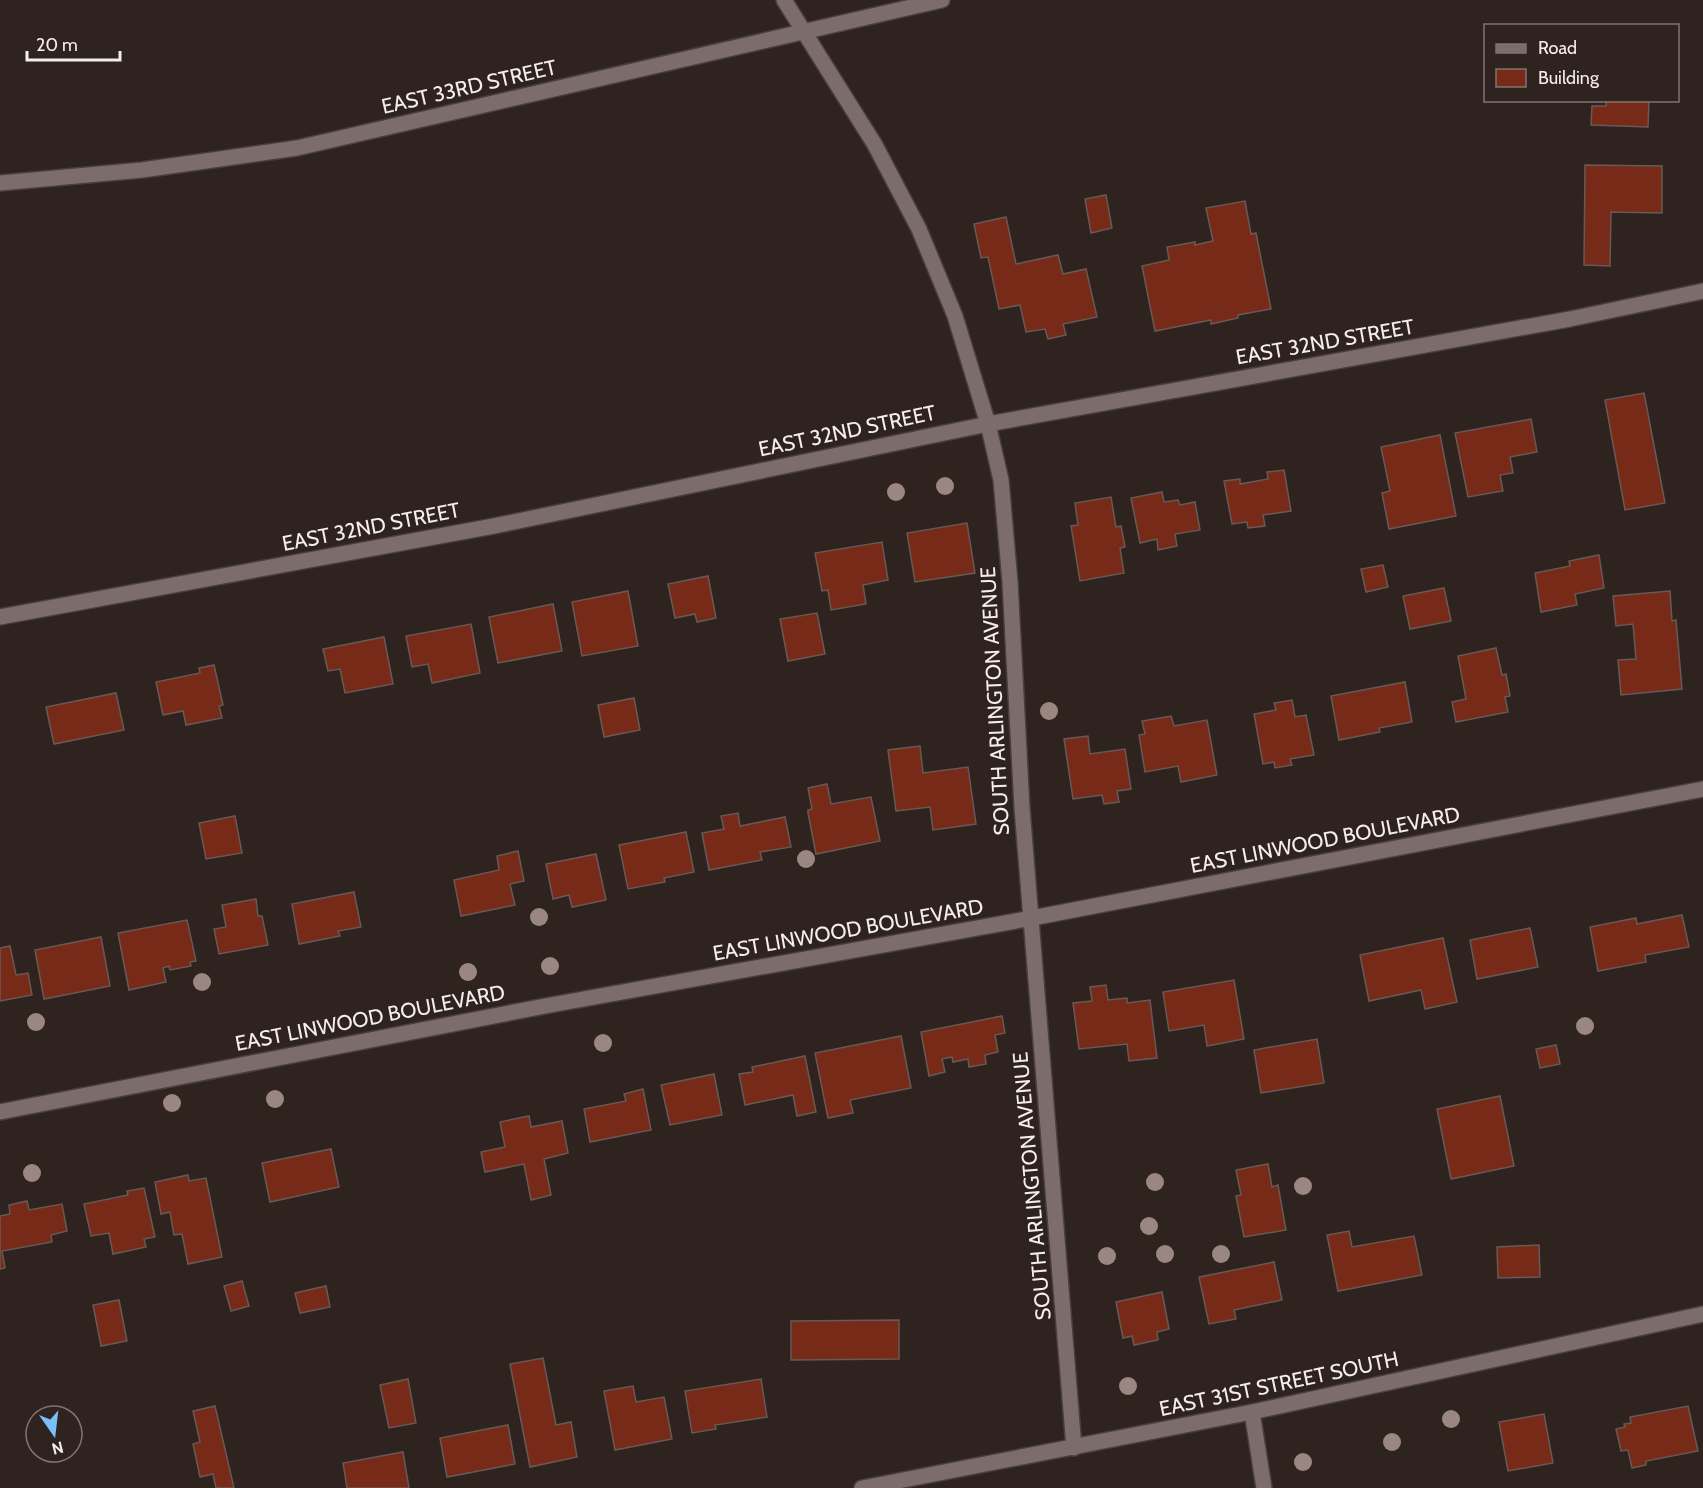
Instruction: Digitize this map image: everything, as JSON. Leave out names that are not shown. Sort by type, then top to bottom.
[{"type":"street","name":"SOUTH ARLINGTON AVENUE","points":[[784,0],[875,145],[919,229],[955,316],[988,424],[1001,480],[1010,582],[1022,808],[1074,1448]]},
{"type":"street","name":"EAST 33RD STREET","points":[[0,183],[142,170],[297,148],[942,0]]},
{"type":"street","name":"EAST 32ND STREET","points":[[0,617],[494,526],[988,424],[1570,319],[1703,291]]},
{"type":"street","name":"EAST LINWOOD BOULEVARD","points":[[0,1112],[545,1006],[1032,918],[1703,789]]},
{"type":"street","name":"EAST 31ST STREET SOUTH","points":[[862,1488],[1252,1412],[1703,1314]]},
{"type":"street","points":[[1252,1412],[1264,1488]]},
{"type":"building","points":[[1606,102],[1649,102],[1648,127],[1591,125],[1592,106],[1606,106]]},
{"type":"building","points":[[1585,165],[1662,166],[1662,213],[1611,212],[1610,266],[1584,265]]},
{"type":"building","points":[[1106,195],[1112,228],[1091,233],[1085,199]]},
{"type":"building","points":[[1245,201],[1251,234],[1256,233],[1271,309],[1238,315],[1238,318],[1211,324],[1211,320],[1155,331],[1142,266],[1169,260],[1167,247],[1213,241],[1206,208]]},
{"type":"building","points":[[1006,217],[1016,264],[1058,255],[1063,274],[1086,269],[1097,317],[1063,324],[1066,335],[1048,339],[1045,329],[1026,332],[1020,305],[999,309],[988,257],[981,258],[974,224]]},
{"type":"building","points":[[1644,393],[1665,503],[1625,510],[1605,400]]},
{"type":"building","points":[[1531,419],[1537,452],[1510,457],[1513,473],[1500,475],[1503,491],[1468,497],[1455,433]]},
{"type":"building","points":[[1440,435],[1456,516],[1389,529],[1382,493],[1390,491],[1381,447]]},
{"type":"building","points":[[1284,470],[1291,511],[1263,515],[1265,526],[1248,528],[1247,522],[1232,524],[1224,481],[1240,479],[1240,484],[1268,479],[1267,472]]},
{"type":"building","points":[[1162,492],[1164,502],[1178,500],[1180,505],[1195,502],[1200,530],[1175,534],[1177,546],[1158,550],[1157,539],[1140,543],[1131,498]]},
{"type":"building","points":[[1111,497],[1116,527],[1121,526],[1125,547],[1120,548],[1124,573],[1080,581],[1071,526],[1078,525],[1075,503]]},
{"type":"building","points":[[967,523],[975,573],[915,582],[907,533]]},
{"type":"building","points":[[882,542],[888,580],[863,585],[866,604],[831,610],[828,590],[822,591],[815,553]]},
{"type":"building","points":[[1599,555],[1604,588],[1575,594],[1577,605],[1541,612],[1535,573],[1570,566],[1569,561]]},
{"type":"building","points":[[1383,565],[1388,587],[1366,592],[1361,569]]},
{"type":"building","points":[[708,576],[716,618],[697,622],[695,614],[675,618],[668,584]]},
{"type":"building","points":[[1444,588],[1451,621],[1410,629],[1403,596]]},
{"type":"building","points":[[628,591],[638,646],[582,656],[572,602]]},
{"type":"building","points":[[1670,591],[1672,621],[1676,620],[1682,689],[1621,695],[1618,660],[1636,659],[1633,624],[1616,626],[1613,596]]},
{"type":"building","points":[[553,604],[562,651],[498,663],[489,617]]},
{"type":"building","points":[[817,613],[825,654],[788,661],[780,619]]},
{"type":"building","points":[[471,624],[480,673],[432,683],[428,664],[412,667],[406,636]]},
{"type":"building","points":[[384,637],[393,684],[345,693],[340,669],[328,671],[323,649]]},
{"type":"building","points":[[1496,648],[1502,675],[1506,674],[1510,696],[1505,697],[1508,712],[1456,722],[1452,702],[1466,699],[1458,656]]},
{"type":"building","points":[[214,665],[223,705],[219,706],[222,718],[186,725],[183,711],[163,715],[156,682],[200,673],[199,668]]},
{"type":"building","points":[[1405,682],[1412,722],[1379,728],[1380,732],[1339,740],[1331,696]]},
{"type":"building","points":[[116,693],[124,730],[54,744],[46,707]]},
{"type":"building","points":[[634,698],[640,730],[604,737],[598,705]]},
{"type":"building","points":[[1292,700],[1295,717],[1306,715],[1314,755],[1290,759],[1292,765],[1275,768],[1274,762],[1263,764],[1254,714],[1276,710],[1274,703]]},
{"type":"building","points":[[1171,716],[1174,726],[1207,720],[1217,775],[1181,782],[1178,766],[1145,772],[1139,735],[1145,734],[1142,721]]},
{"type":"building","points":[[1088,736],[1090,754],[1125,749],[1131,789],[1117,791],[1119,802],[1104,804],[1102,795],[1073,799],[1064,739]]},
{"type":"building","points":[[920,746],[923,773],[968,767],[976,824],[933,830],[930,807],[896,811],[888,750]]},
{"type":"building","points":[[827,784],[831,804],[871,797],[880,841],[816,854],[808,813],[808,810],[812,809],[808,788]]},
{"type":"building","points":[[738,813],[740,826],[785,817],[791,847],[760,852],[762,860],[709,870],[702,833],[724,829],[721,816]]},
{"type":"building","points":[[235,816],[242,853],[206,859],[199,823]]},
{"type":"building","points":[[686,832],[694,872],[664,878],[665,882],[628,889],[619,845]]},
{"type":"building","points":[[518,851],[524,881],[510,884],[515,905],[461,916],[454,880],[499,870],[497,856]]},
{"type":"building","points":[[596,854],[606,900],[572,907],[569,895],[553,899],[546,864]]},
{"type":"building","points":[[354,892],[361,927],[338,931],[340,936],[299,944],[292,904]]},
{"type":"building","points":[[256,899],[258,916],[262,916],[268,945],[219,954],[214,929],[226,927],[222,905]]},
{"type":"building","points":[[1682,915],[1689,947],[1645,955],[1646,962],[1598,971],[1590,927],[1636,918],[1637,924]]},
{"type":"building","points":[[187,920],[196,961],[190,962],[191,966],[170,970],[169,966],[163,968],[166,982],[129,990],[118,933]]},
{"type":"building","points":[[1530,928],[1538,967],[1477,979],[1470,940]]},
{"type":"building","points":[[101,937],[110,986],[44,999],[35,950]]},
{"type":"building","points":[[1443,938],[1457,1002],[1425,1009],[1421,990],[1369,1001],[1360,955]]},
{"type":"building","points":[[10,946],[16,975],[28,973],[32,995],[0,1001],[0,948]]},
{"type":"building","points":[[1234,980],[1244,1039],[1207,1046],[1204,1025],[1169,1031],[1163,992]]},
{"type":"building","points":[[1106,985],[1108,1000],[1127,998],[1127,1003],[1150,1000],[1157,1058],[1129,1061],[1127,1044],[1079,1049],[1073,1003],[1092,1001],[1090,987]]},
{"type":"building","points":[[1002,1016],[1005,1033],[995,1035],[998,1052],[985,1055],[986,1064],[969,1067],[968,1059],[953,1062],[952,1057],[942,1059],[945,1072],[929,1076],[921,1032]]},
{"type":"building","points":[[901,1036],[911,1088],[850,1100],[853,1113],[828,1118],[815,1053]]},
{"type":"building","points":[[1317,1039],[1324,1083],[1261,1093],[1254,1050]]},
{"type":"building","points":[[1556,1045],[1560,1064],[1540,1068],[1536,1049]]},
{"type":"building","points":[[805,1056],[816,1112],[797,1116],[793,1095],[745,1105],[739,1074],[753,1072],[752,1067]]},
{"type":"building","points":[[714,1074],[722,1115],[670,1125],[661,1085]]},
{"type":"building","points":[[643,1089],[651,1130],[590,1142],[584,1109],[626,1101],[624,1094]]},
{"type":"building","points":[[1500,1096],[1514,1166],[1451,1179],[1437,1109]]},
{"type":"building","points":[[529,1116],[531,1127],[562,1121],[568,1153],[544,1159],[551,1195],[531,1200],[524,1164],[485,1172],[481,1152],[505,1147],[500,1122]]},
{"type":"building","points":[[331,1149],[339,1187],[270,1202],[262,1163]]},
{"type":"building","points":[[1268,1164],[1272,1187],[1278,1185],[1286,1230],[1244,1237],[1236,1196],[1241,1195],[1236,1170]]},
{"type":"building","points":[[188,1175],[189,1181],[206,1178],[222,1257],[188,1264],[182,1234],[174,1235],[170,1212],[161,1214],[155,1182]]},
{"type":"building","points":[[144,1188],[155,1237],[144,1239],[146,1247],[113,1254],[109,1233],[91,1236],[84,1204],[128,1195],[127,1191]]},
{"type":"building","points":[[27,1201],[29,1210],[62,1204],[67,1231],[51,1235],[52,1242],[2,1251],[5,1268],[0,1269],[0,1216],[10,1214],[9,1205]]},
{"type":"building","points":[[1349,1231],[1352,1247],[1414,1236],[1422,1275],[1338,1291],[1327,1235]]},
{"type":"building","points":[[1539,1245],[1540,1277],[1498,1278],[1497,1247]]},
{"type":"building","points":[[1274,1262],[1282,1300],[1234,1310],[1236,1319],[1209,1324],[1199,1277]]},
{"type":"building","points":[[242,1281],[249,1306],[231,1311],[224,1286]]},
{"type":"building","points":[[326,1286],[330,1307],[300,1313],[295,1293]]},
{"type":"building","points":[[1162,1292],[1169,1329],[1157,1332],[1158,1340],[1134,1345],[1132,1336],[1123,1338],[1116,1302]]},
{"type":"building","points":[[119,1300],[127,1341],[101,1346],[93,1305]]},
{"type":"building","points":[[899,1320],[899,1359],[791,1360],[791,1321]]},
{"type":"building","points":[[543,1358],[556,1425],[571,1422],[577,1457],[530,1467],[510,1364]]},
{"type":"building","points":[[408,1379],[416,1423],[389,1428],[380,1385]]},
{"type":"building","points":[[761,1379],[767,1417],[715,1425],[716,1429],[692,1433],[685,1391]]},
{"type":"building","points":[[633,1386],[636,1402],[664,1397],[672,1439],[615,1450],[604,1391]]},
{"type":"building","points":[[215,1406],[234,1488],[216,1488],[213,1474],[200,1477],[193,1444],[200,1442],[193,1411]]},
{"type":"building","points":[[1688,1406],[1698,1451],[1646,1461],[1646,1465],[1632,1468],[1628,1450],[1621,1451],[1616,1429],[1631,1423],[1630,1417]]},
{"type":"building","points":[[1544,1414],[1553,1463],[1508,1471],[1499,1422]]},
{"type":"building","points":[[508,1425],[515,1464],[447,1477],[440,1438]]},
{"type":"building","points":[[403,1452],[409,1488],[347,1488],[343,1463]]}]
